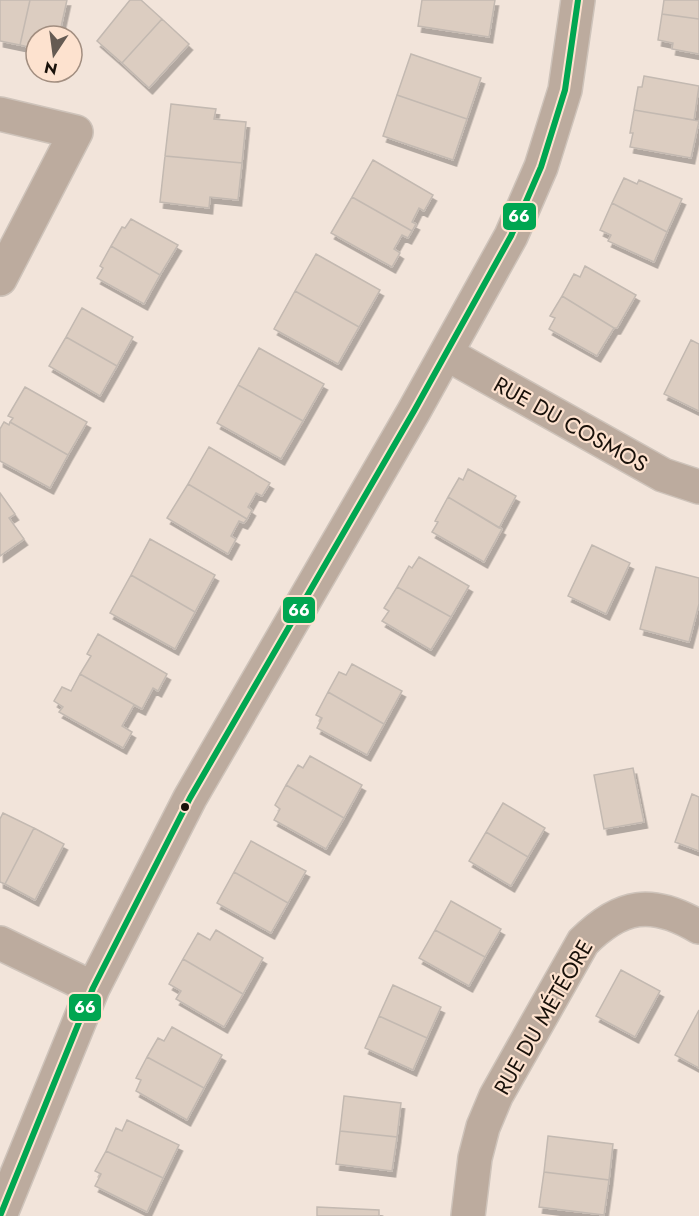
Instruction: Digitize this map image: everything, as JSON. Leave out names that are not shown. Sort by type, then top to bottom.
[{"type":"street","points":[[0,1216],[93,988],[190,798],[447,354],[510,237],[541,167],[565,90],[578,0]]},
{"type":"street","points":[[0,114],[76,132],[0,279]]},
{"type":"street","name":"RUE DU COSMOS","points":[[447,354],[663,475],[699,487]]},
{"type":"street","name":"RUE DU MÉTÉORE","points":[[468,1216],[475,1158],[483,1127],[496,1096],[583,942],[600,925],[618,915],[635,910],[657,909],[684,918],[699,927]]},
{"type":"street","points":[[0,943],[93,988]]},
{"type":"building","points":[[0,0],[30,0],[20,45],[0,41]]},
{"type":"building","points":[[30,0],[67,0],[62,24],[25,24]]},
{"type":"building","points":[[130,0],[141,0],[162,19],[122,63],[97,41]]},
{"type":"building","points":[[422,0],[495,0],[489,37],[418,26]]},
{"type":"building","points":[[664,0],[699,0],[699,19],[662,14]]},
{"type":"building","points":[[662,14],[699,19],[699,54],[672,49],[673,43],[658,40]]},
{"type":"building","points":[[162,19],[189,44],[149,88],[122,63]]},
{"type":"building","points":[[24,27],[24,46],[20,45]]},
{"type":"building","points":[[411,54],[481,78],[467,119],[397,95]]},
{"type":"building","points":[[644,76],[699,86],[694,120],[634,110],[638,87],[642,87]]},
{"type":"building","points":[[397,95],[467,119],[453,160],[383,136]]},
{"type":"building","points":[[171,104],[216,109],[214,119],[246,122],[242,163],[165,156]]},
{"type":"building","points":[[634,110],[699,121],[691,158],[630,147]]},
{"type":"building","points":[[165,156],[242,163],[238,200],[210,197],[209,208],[160,202]]},
{"type":"building","points":[[373,160],[433,195],[424,211],[419,208],[412,222],[416,224],[412,231],[352,197]]},
{"type":"building","points":[[624,178],[637,184],[639,180],[682,199],[667,232],[612,203]]},
{"type":"building","points":[[352,197],[412,231],[408,238],[402,235],[394,249],[400,253],[392,267],[331,233]]},
{"type":"building","points":[[612,203],[667,232],[654,262],[608,241],[611,235],[600,230]]},
{"type":"building","points":[[131,219],[178,245],[160,275],[111,246],[122,227],[125,228]]},
{"type":"building","points":[[111,246],[160,275],[144,304],[97,278],[103,268],[100,266]]},
{"type":"building","points":[[316,254],[380,290],[359,327],[295,291]]},
{"type":"building","points":[[585,266],[636,295],[617,328],[562,296],[574,274],[580,277]]},
{"type":"building","points":[[295,291],[359,327],[338,364],[274,329]]},
{"type":"building","points":[[562,296],[614,328],[597,356],[549,329],[555,318],[550,316]]},
{"type":"building","points":[[82,308],[133,337],[117,366],[66,337]]},
{"type":"building","points":[[66,337],[117,366],[100,396],[49,366]]},
{"type":"building","points":[[691,340],[699,344],[699,411],[664,394]]},
{"type":"building","points":[[259,348],[324,384],[303,421],[238,385]]},
{"type":"building","points":[[238,385],[303,421],[281,459],[217,423]]},
{"type":"building","points":[[25,387],[87,422],[68,455],[10,422],[13,418],[8,416]]},
{"type":"building","points":[[4,422],[9,425],[10,422],[68,455],[50,488],[0,461],[0,429]]},
{"type":"building","points":[[209,447],[270,483],[262,496],[256,493],[248,507],[252,510],[247,519],[188,484]]},
{"type":"building","points":[[468,469],[516,496],[499,528],[448,497],[459,478],[463,480]]},
{"type":"building","points":[[188,484],[247,519],[244,523],[239,521],[231,536],[236,539],[228,554],[167,518]]},
{"type":"building","points":[[0,493],[15,514],[9,518],[24,539],[0,556]]},
{"type":"building","points":[[448,497],[502,529],[484,562],[432,532],[438,522],[435,521]]},
{"type":"building","points":[[150,539],[215,575],[195,612],[131,575]]},
{"type":"building","points":[[592,545],[630,563],[606,614],[568,596]]},
{"type":"building","points":[[419,557],[469,586],[451,617],[397,587],[409,566],[412,568]]},
{"type":"building","points":[[656,567],[699,578],[699,604],[689,642],[640,629]]},
{"type":"building","points":[[131,575],[195,612],[175,649],[110,613]]},
{"type":"building","points":[[397,587],[451,617],[431,650],[382,621],[389,611],[384,608]]},
{"type":"building","points":[[98,634],[167,674],[158,691],[153,688],[142,709],[80,674],[91,656],[87,654]]},
{"type":"building","points":[[352,664],[402,691],[384,724],[328,692],[339,672],[346,675]]},
{"type":"building","points":[[80,674],[142,709],[134,705],[122,726],[132,732],[123,748],[59,712],[63,707],[54,701],[62,687],[71,691]]},
{"type":"building","points":[[328,692],[384,724],[367,755],[317,728],[322,718],[316,715]]},
{"type":"building","points":[[310,756],[362,785],[344,818],[286,785],[298,765],[303,768]]},
{"type":"building","points":[[633,768],[644,822],[604,829],[594,775]]},
{"type":"building","points":[[286,785],[344,818],[326,849],[274,820],[280,809],[275,805]]},
{"type":"building","points":[[692,794],[699,797],[699,851],[675,842]]},
{"type":"building","points":[[503,803],[545,828],[528,857],[486,832]]},
{"type":"building","points":[[3,813],[34,828],[5,884],[0,882],[0,819]]},
{"type":"building","points":[[34,828],[64,844],[35,900],[5,884]]},
{"type":"building","points":[[486,832],[528,857],[511,886],[469,861]]},
{"type":"building","points":[[251,841],[306,871],[288,903],[234,872]]},
{"type":"building","points":[[234,872],[288,903],[271,933],[217,903]]},
{"type":"building","points":[[451,901],[501,929],[485,957],[435,930]]},
{"type":"building","points":[[216,930],[263,958],[243,994],[183,959],[198,933],[210,940]]},
{"type":"building","points":[[435,930],[485,957],[469,986],[419,958]]},
{"type":"building","points":[[183,959],[243,994],[224,1027],[176,999],[181,991],[169,984]]},
{"type":"building","points":[[621,970],[660,991],[635,1037],[596,1016]]},
{"type":"building","points":[[393,985],[441,1007],[427,1038],[379,1016]]},
{"type":"building","points":[[699,1010],[699,1068],[675,1055]]},
{"type":"building","points":[[379,1016],[427,1038],[413,1070],[365,1048]]},
{"type":"building","points":[[172,1027],[222,1055],[204,1088],[147,1057],[158,1038],[164,1041]]},
{"type":"building","points":[[147,1057],[204,1088],[187,1120],[136,1091],[141,1080],[136,1078]]},
{"type":"building","points":[[344,1096],[401,1103],[397,1137],[340,1131]]},
{"type":"building","points":[[127,1120],[179,1145],[163,1178],[106,1151],[116,1128],[122,1131]]},
{"type":"building","points":[[340,1131],[397,1137],[392,1171],[336,1164]]},
{"type":"building","points":[[548,1136],[613,1144],[609,1180],[544,1172]]},
{"type":"building","points":[[106,1151],[163,1178],[147,1212],[95,1186],[101,1174],[95,1171]]},
{"type":"building","points":[[544,1172],[609,1180],[604,1215],[539,1207]]},
{"type":"building","points":[[317,1207],[379,1210],[379,1216],[317,1216]]},
{"type":"transit line","name":"66","points":[[0,1216],[93,988],[190,798],[414,411],[511,236],[541,167],[565,90],[578,0]]}]
